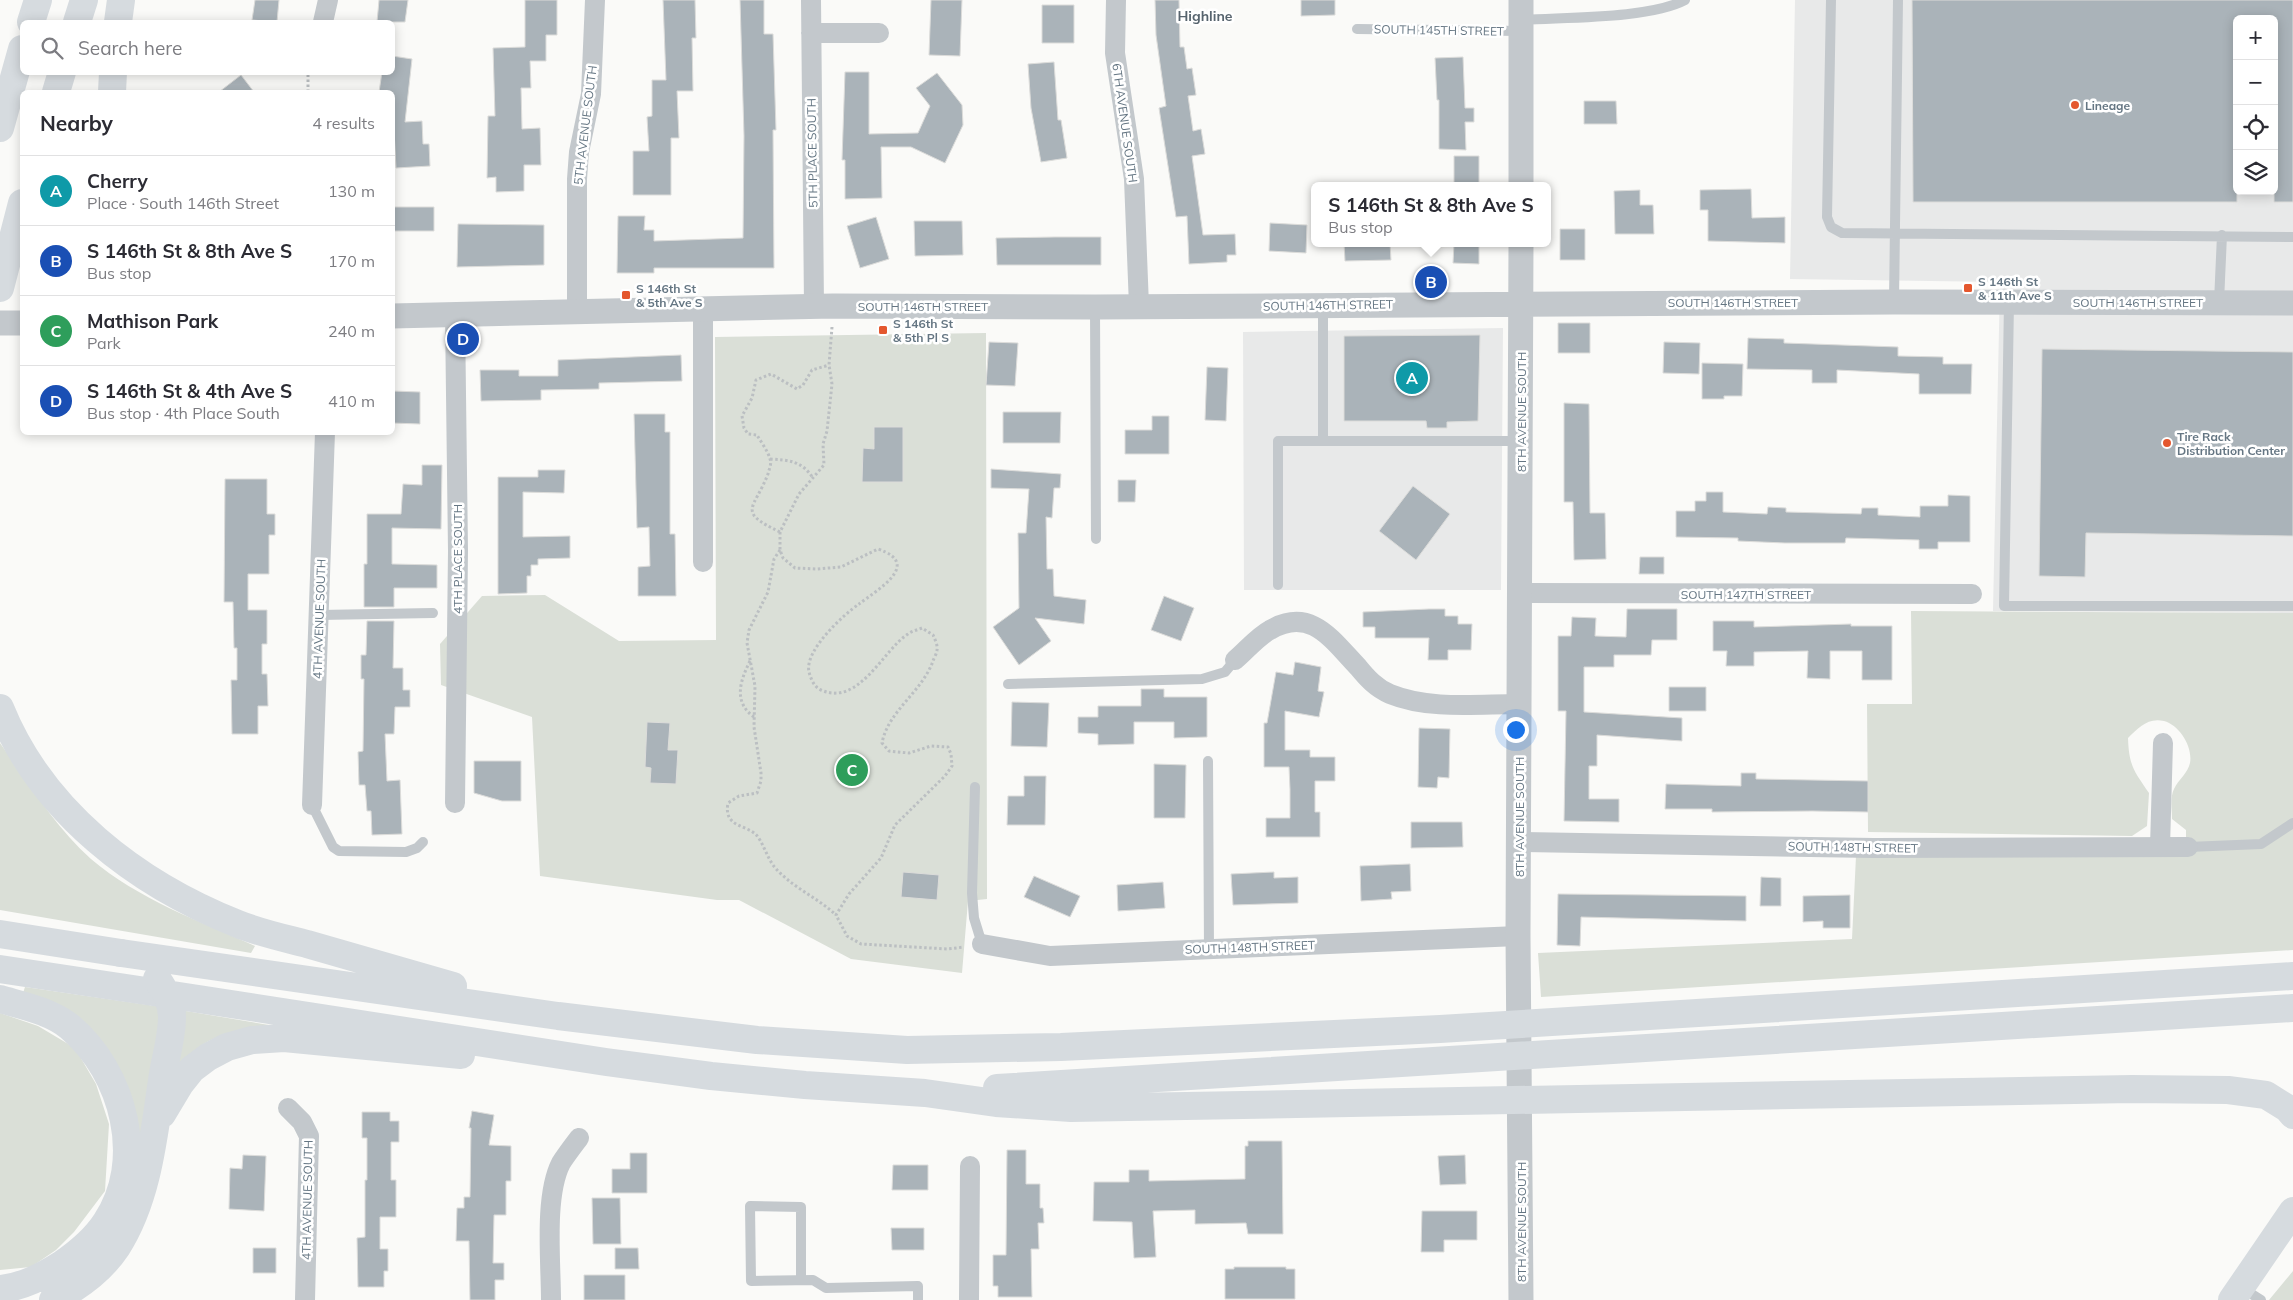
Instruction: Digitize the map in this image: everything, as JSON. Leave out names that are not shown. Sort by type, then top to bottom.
[{"type":"main road","points":[[32,20],[38,0]]},
{"type":"main road","points":[[78,20],[84,0]]},
{"type":"main road","points":[[118,20],[121,0]]},
{"type":"main road","points":[[0,128],[20,56]]},
{"type":"main road","points":[[57,90],[61,75]]},
{"type":"main road","points":[[112,90],[113,75]]},
{"type":"main road","points":[[0,288],[20,211]]},
{"type":"main road","points":[[0,708],[29,763],[59,804],[101,845],[147,880],[239,925],[558,1016]]},
{"type":"main road","points":[[0,934],[558,1016],[757,1040],[906,1050],[1061,1048],[1440,1029],[2293,976]]},
{"type":"main road","points":[[54,1300],[77,1288],[97,1270],[121,1240],[141,1194],[172,1018],[166,994],[151,971],[144,964],[121,953]]},
{"type":"main road","points":[[0,969],[711,1076],[805,1085],[925,1093],[996,1103],[1071,1108],[2132,1089],[2228,1090],[2266,1096],[2287,1108],[2293,1114]]},
{"type":"main road","points":[[0,999],[45,1012],[70,1027],[95,1054],[109,1075],[123,1109],[127,1138],[126,1166],[119,1197],[106,1223],[80,1251],[40,1279],[0,1289]]},
{"type":"main road","points":[[925,1093],[2293,1008]]},
{"type":"main road","points":[[154,1126],[180,1084],[192,1069],[208,1057],[227,1047],[252,1040],[284,1038],[455,1055],[520,1048]]},
{"type":"main road","points":[[2132,1089],[2165,1083],[2200,1080],[2249,1082],[2293,1092]]},
{"type":"main road","points":[[2245,1296],[2293,1211]]},
{"type":"street","points":[[323,20],[328,0]]},
{"type":"street","name":"5TH AVENUE SOUTH","points":[[577,310],[577,179],[579,152],[591,94],[595,0]]},
{"type":"street","name":"5TH PLACE SOUTH","points":[[811,0],[814,306]]},
{"type":"street","name":"6TH AVENUE SOUTH","points":[[1116,0],[1115,53],[1134,179],[1139,306]]},
{"type":"street","points":[[1521,17],[1521,182]]},
{"type":"street","points":[[811,32],[879,32]]},
{"type":"street","name":"8TH AVENUE SOUTH","points":[[1521,1300],[1518,936],[1522,247]]},
{"type":"street","name":"SOUTH 146TH STREET","points":[[395,316],[577,310],[814,306],[1095,307],[1894,302],[2293,303]]},
{"type":"street","points":[[703,308],[703,562]]},
{"type":"street","name":"4TH PLACE SOUTH","points":[[454,315],[458,551],[455,803]]},
{"type":"street","points":[[0,323],[20,323]]},
{"type":"street","name":"4TH AVENUE SOUTH","points":[[312,805],[325,435]]},
{"type":"street","name":"SOUTH 147TH STREET","points":[[1521,593],[1972,594]]},
{"type":"street","points":[[1235,660],[1268,630],[1292,622],[1306,622],[1319,627],[1375,686],[1390,694],[1413,700],[1442,704],[1519,704]]},
{"type":"street","points":[[2160,847],[2163,744]]},
{"type":"street","name":"SOUTH 148TH STREET","points":[[1519,842],[1874,848],[2188,847]]},
{"type":"street","name":"SOUTH 148TH STREET","points":[[982,944],[1050,956],[1518,936]]},
{"type":"street","name":"4TH AVENUE SOUTH","points":[[288,1108],[302,1122],[309,1136],[305,1300]]},
{"type":"street","points":[[551,1300],[551,1204],[554,1186],[561,1164],[579,1138]]},
{"type":"street","points":[[968,1300],[970,1166]]},
{"type":"lane","name":"SOUTH 145TH STREET","points":[[1357,29],[1521,17],[1624,14],[1672,7],[1685,0]]},
{"type":"lane","points":[[1831,0],[1827,217],[1831,227],[1842,233],[2293,237]]},
{"type":"lane","points":[[1894,302],[1898,0]]},
{"type":"lane","points":[[2219,302],[2222,235]]},
{"type":"lane","points":[[2009,302],[2004,606],[2293,606]]},
{"type":"lane","points":[[1323,305],[1323,441]]},
{"type":"lane","points":[[1095,307],[1096,539]]},
{"type":"lane","points":[[1278,585],[1278,441],[1521,441]]},
{"type":"lane","points":[[319,615],[433,614]]},
{"type":"lane","points":[[1008,684],[1202,679],[1225,672],[1235,660]]},
{"type":"lane","points":[[1208,761],[1209,949]]},
{"type":"lane","points":[[975,787],[972,893],[974,918],[982,944]]},
{"type":"lane","points":[[312,805],[333,847],[339,851],[406,852],[417,848],[423,842]]},
{"type":"lane","points":[[2188,847],[2261,844],[2293,823]]},
{"type":"lane","points":[[802,1280],[801,1207],[750,1206],[751,1281],[813,1280],[826,1288],[918,1286],[918,1300]]},
{"type":"path","points":[[308,75],[308,90]]},
{"type":"path","points":[[832,327],[830,365],[832,384],[827,431],[823,444],[824,465],[799,494],[780,532],[782,558],[795,568],[842,567],[878,549],[890,553],[896,561],[896,570],[890,580],[878,592],[858,604],[829,631],[812,653],[808,666],[811,680],[819,689],[830,693],[843,692],[866,678],[908,634],[922,628],[933,635],[938,650],[932,666],[918,690],[890,721],[884,732],[882,743],[889,751],[909,753],[931,746],[942,745],[948,747],[952,766],[945,776],[895,825],[881,858],[849,894],[836,915]]},
{"type":"path","points":[[780,532],[758,521],[752,512],[752,506],[762,489],[770,467],[770,459],[757,435],[748,434],[744,428],[742,416],[752,398],[756,380],[771,374],[797,389],[803,385],[812,370],[830,365]]},
{"type":"path","points":[[770,459],[792,460],[802,465],[813,478]]},
{"type":"path","points":[[780,550],[774,559],[768,592],[749,630],[747,643],[755,686],[755,742],[761,773],[760,788],[757,793],[739,796],[728,803],[727,813],[730,819],[757,835],[773,865],[785,878],[810,894],[836,915],[847,936],[861,944],[948,949],[982,944]]},
{"type":"path","points":[[750,661],[740,681],[740,693],[746,711],[754,717]]},
{"type":"shaded area","points":[[1795,0],[2293,0],[2293,613],[1993,611],[2000,282],[1790,279]]},
{"type":"shaded area","points":[[1503,328],[1501,590],[1244,590],[1243,332]]},
{"type":"shaded area","points":[[986,333],[987,899],[968,901],[962,973],[851,959],[739,900],[717,900],[540,876],[532,717],[441,685],[440,644],[482,596],[545,595],[619,641],[716,640],[715,337]]},
{"type":"shaded area","points":[[1911,611],[2293,613],[2293,950],[1541,997],[1538,953],[1852,939],[1856,856],[2186,857],[2186,830],[2172,819],[2172,799],[2174,789],[2189,767],[2189,750],[2184,737],[2175,727],[2170,723],[2158,720],[2144,724],[2128,738],[2133,768],[2149,793],[2147,826],[2132,836],[1868,832],[1867,704],[1912,704]]},
{"type":"shaded area","points":[[0,743],[54,819],[91,859],[109,873],[149,898],[255,946],[251,953],[0,910]]},
{"type":"shaded area","points":[[25,987],[162,1007],[139,1167],[130,1097],[23,993]]},
{"type":"shaded area","points":[[180,1010],[281,1027],[220,1036],[202,1045],[171,1074]]},
{"type":"shaded area","points":[[0,1013],[38,1026],[75,1048],[96,1084],[109,1124],[105,1191],[74,1232],[56,1250],[31,1267],[0,1270]]},
{"type":"shaded area","points":[[2293,1271],[2293,1300],[2269,1300]]},
{"type":"building","points":[[255,0],[279,0],[277,20],[252,20]]},
{"type":"building","points":[[379,0],[408,0],[405,22],[377,20]]},
{"type":"building","points":[[525,0],[557,0],[557,35],[546,35],[546,61],[530,61],[531,88],[521,88],[522,129],[540,128],[541,165],[524,165],[524,191],[496,192],[496,177],[487,178],[488,116],[495,116],[493,48],[525,47]]},
{"type":"building","points":[[663,0],[695,0],[696,38],[692,38],[693,91],[677,91],[679,138],[671,138],[671,195],[633,195],[633,151],[649,151],[647,117],[652,116],[652,80],[666,80]]},
{"type":"building","points":[[740,0],[764,0],[764,34],[773,34],[776,130],[773,130],[774,268],[654,268],[654,273],[617,273],[618,216],[645,216],[644,230],[654,230],[654,241],[743,238],[744,136]]},
{"type":"building","points":[[931,0],[962,0],[960,56],[929,55]]},
{"type":"building","points":[[1155,0],[1179,0],[1180,47],[1184,47],[1187,69],[1192,68],[1196,95],[1188,96],[1193,131],[1201,129],[1205,154],[1192,156],[1203,235],[1235,234],[1236,255],[1227,255],[1227,262],[1189,264],[1187,216],[1176,217],[1159,108],[1166,106],[1156,35]]},
{"type":"building","points":[[1301,0],[1335,0],[1335,15],[1301,16]]},
{"type":"building","name":"Lineage","points":[[1912,0],[2293,0],[2293,202],[2274,202],[2274,195],[2278,195],[2278,15],[2233,15],[2233,195],[2237,195],[2237,202],[1913,202]]},
{"type":"building","points":[[1042,5],[1074,5],[1074,43],[1042,43]]},
{"type":"building","points":[[395,56],[412,59],[405,122],[422,121],[423,144],[429,144],[430,166],[396,168],[395,90],[379,90],[382,75],[395,75]]},
{"type":"building","points":[[1463,57],[1465,108],[1474,108],[1474,122],[1465,122],[1466,150],[1439,149],[1439,100],[1437,100],[1435,58]]},
{"type":"building","points":[[1054,62],[1058,120],[1061,120],[1067,158],[1041,162],[1031,108],[1028,64]]},
{"type":"building","points":[[845,72],[869,72],[869,134],[918,133],[930,106],[916,88],[937,73],[962,105],[963,125],[945,163],[911,147],[881,147],[882,198],[845,199],[845,160],[842,160]]},
{"type":"building","points":[[241,75],[252,90],[222,90]]},
{"type":"building","points":[[1584,101],[1616,101],[1617,124],[1584,124]]},
{"type":"building","points":[[1454,156],[1479,156],[1479,182],[1454,182]]},
{"type":"building","points":[[1751,189],[1752,218],[1785,217],[1785,243],[1708,241],[1708,210],[1700,210],[1700,190]]},
{"type":"building","points":[[1640,190],[1640,205],[1653,205],[1654,234],[1615,234],[1614,191]]},
{"type":"building","points":[[395,207],[434,207],[434,231],[395,231]]},
{"type":"building","points":[[876,217],[889,259],[860,268],[847,226]]},
{"type":"building","points":[[914,221],[962,221],[963,255],[915,256]]},
{"type":"building","points":[[1270,223],[1307,225],[1306,253],[1269,251]]},
{"type":"building","points":[[458,224],[544,225],[544,265],[457,267]]},
{"type":"building","points":[[1560,229],[1585,229],[1585,260],[1560,260]]},
{"type":"building","points":[[1101,237],[1101,265],[997,265],[996,238]]},
{"type":"building","points":[[1344,247],[1390,247],[1391,260],[1345,261]]},
{"type":"building","points":[[1454,247],[1479,247],[1479,264],[1453,263]]},
{"type":"building","points":[[1558,323],[1590,323],[1590,353],[1558,353]]},
{"type":"building","points":[[1480,335],[1478,421],[1447,422],[1447,428],[1427,428],[1426,421],[1344,421],[1344,336]]},
{"type":"building","points":[[1748,338],[1784,339],[1784,343],[1898,347],[1898,356],[1943,357],[1943,364],[1972,364],[1971,394],[1919,394],[1919,374],[1837,370],[1837,383],[1812,383],[1812,370],[1747,369]]},
{"type":"building","points":[[989,342],[1018,343],[1015,386],[986,385]]},
{"type":"building","points":[[1664,342],[1700,343],[1699,374],[1663,373]]},
{"type":"building","name":"Tire Rack Distribution Center","points":[[2042,349],[2293,352],[2293,536],[2086,533],[2085,577],[2039,576]]},
{"type":"building","points":[[681,355],[682,381],[599,383],[599,389],[541,390],[541,400],[481,401],[480,370],[519,370],[519,376],[558,376],[558,360]]},
{"type":"building","points":[[1702,363],[1743,364],[1742,396],[1724,396],[1724,399],[1702,399]]},
{"type":"building","points":[[1207,367],[1228,368],[1226,421],[1205,420]]},
{"type":"building","points":[[395,391],[420,392],[420,424],[395,423]]},
{"type":"building","points":[[1564,403],[1589,404],[1590,513],[1605,513],[1606,559],[1574,560],[1573,502],[1564,502]]},
{"type":"building","points":[[1003,412],[1061,412],[1060,443],[1003,443]]},
{"type":"building","points":[[634,414],[665,414],[665,432],[670,432],[670,534],[675,534],[676,596],[638,596],[638,567],[650,566],[649,527],[637,528]]},
{"type":"building","points":[[1152,416],[1169,416],[1169,454],[1125,454],[1125,430],[1152,430]]},
{"type":"building","points":[[874,427],[903,427],[903,482],[862,482],[863,448],[874,449]]},
{"type":"building","points":[[422,465],[442,465],[441,529],[392,528],[392,564],[437,565],[437,588],[394,588],[394,607],[364,607],[364,564],[367,564],[367,514],[401,514],[403,484],[422,485]]},
{"type":"building","points":[[991,469],[1061,474],[1060,488],[1054,488],[1052,518],[1046,517],[1047,569],[1053,569],[1054,596],[1086,600],[1084,624],[1035,618],[1051,641],[1019,665],[993,627],[1019,608],[1018,533],[1026,533],[1029,489],[991,488]]},
{"type":"building","points":[[538,470],[565,470],[564,493],[523,492],[523,537],[570,536],[570,558],[538,559],[538,565],[531,565],[531,576],[527,576],[527,593],[498,594],[498,477],[538,477]]},
{"type":"building","points":[[225,479],[267,479],[267,514],[275,514],[275,535],[269,535],[269,574],[248,574],[248,610],[267,610],[267,644],[262,644],[262,674],[267,674],[268,706],[258,706],[258,734],[232,734],[231,680],[237,680],[237,648],[234,648],[233,602],[224,602]]},
{"type":"building","points":[[1118,480],[1136,480],[1135,502],[1118,502]]},
{"type":"building","points":[[1413,486],[1450,514],[1416,560],[1379,531]]},
{"type":"building","points":[[1706,492],[1723,492],[1723,512],[1767,514],[1768,507],[1786,508],[1786,512],[1861,514],[1862,508],[1878,508],[1878,515],[1920,517],[1920,506],[1948,506],[1948,495],[1970,496],[1970,542],[1938,542],[1938,549],[1919,549],[1919,540],[1846,538],[1845,543],[1785,543],[1738,541],[1738,538],[1676,537],[1676,511],[1695,511],[1695,501],[1706,501]]},
{"type":"building","points":[[1640,557],[1664,557],[1664,574],[1639,574]]},
{"type":"building","points":[[1164,596],[1194,608],[1181,641],[1151,630]]},
{"type":"building","points":[[1445,609],[1445,616],[1458,616],[1458,624],[1472,624],[1471,650],[1448,650],[1448,660],[1428,660],[1429,638],[1375,638],[1375,627],[1363,627],[1363,612]]},
{"type":"building","points":[[1627,609],[1677,609],[1677,640],[1652,640],[1651,655],[1614,655],[1614,667],[1584,667],[1584,712],[1682,718],[1682,741],[1597,735],[1597,766],[1589,766],[1589,799],[1619,799],[1619,822],[1564,821],[1566,711],[1558,711],[1558,636],[1571,636],[1572,617],[1596,618],[1595,636],[1626,637]]},
{"type":"building","points":[[367,621],[394,621],[393,668],[403,668],[403,690],[410,690],[410,707],[395,707],[394,734],[385,734],[387,781],[400,780],[402,834],[372,835],[371,811],[367,811],[365,785],[359,785],[358,752],[363,751],[364,679],[361,679],[361,655],[366,655]]},
{"type":"building","points":[[1713,621],[1754,621],[1754,627],[1851,624],[1851,626],[1892,626],[1892,680],[1862,680],[1862,651],[1830,651],[1830,679],[1807,678],[1808,651],[1754,652],[1754,666],[1726,666],[1727,651],[1713,651]]},
{"type":"building","points":[[1295,662],[1321,667],[1318,691],[1324,692],[1319,717],[1285,711],[1285,750],[1310,750],[1310,757],[1335,757],[1335,781],[1315,781],[1315,812],[1320,812],[1320,837],[1266,837],[1266,818],[1290,818],[1290,789],[1289,767],[1264,767],[1264,723],[1267,723],[1276,672],[1293,675]]},
{"type":"building","points":[[1669,687],[1706,687],[1706,711],[1669,711]]},
{"type":"building","points":[[1141,689],[1164,689],[1164,697],[1207,697],[1207,737],[1174,738],[1174,722],[1134,722],[1134,744],[1098,745],[1098,734],[1078,733],[1078,717],[1098,717],[1098,706],[1141,706]]},
{"type":"building","points":[[1012,702],[1049,703],[1047,747],[1011,746]]},
{"type":"building","points":[[647,722],[670,723],[668,750],[678,750],[676,784],[650,783],[651,768],[645,767]]},
{"type":"building","points":[[1419,728],[1450,729],[1449,778],[1438,777],[1437,788],[1418,787]]},
{"type":"building","points":[[474,761],[521,761],[521,801],[502,801],[474,793]]},
{"type":"building","points":[[1154,764],[1186,765],[1185,818],[1154,818]]},
{"type":"building","points":[[1741,773],[1756,773],[1756,779],[1868,781],[1868,812],[1712,812],[1712,809],[1665,809],[1666,784],[1741,786]]},
{"type":"building","points":[[1024,776],[1046,776],[1045,825],[1007,825],[1008,796],[1024,796]]},
{"type":"building","points":[[1411,822],[1462,822],[1463,847],[1411,848]]},
{"type":"building","points":[[1410,864],[1411,891],[1391,892],[1392,899],[1361,901],[1360,866]]},
{"type":"building","points":[[903,872],[939,875],[937,900],[901,897]]},
{"type":"building","points":[[1274,872],[1274,878],[1298,877],[1298,903],[1233,905],[1231,874]]},
{"type":"building","points":[[1034,876],[1080,896],[1070,917],[1024,897]]},
{"type":"building","points":[[1761,877],[1781,878],[1781,906],[1760,906]]},
{"type":"building","points":[[1163,882],[1165,908],[1118,911],[1117,885]]},
{"type":"building","points":[[1558,894],[1746,896],[1746,921],[1581,917],[1580,946],[1557,945]]},
{"type":"building","points":[[1850,895],[1850,928],[1823,928],[1823,921],[1803,922],[1803,896]]},
{"type":"building","points":[[472,1111],[494,1115],[489,1145],[511,1146],[511,1181],[506,1181],[506,1215],[494,1215],[493,1263],[504,1263],[504,1280],[495,1280],[495,1300],[470,1300],[469,1241],[456,1241],[457,1208],[464,1208],[464,1197],[470,1197],[471,1128],[469,1128]]},
{"type":"building","points":[[362,1112],[390,1112],[390,1121],[399,1121],[399,1142],[391,1142],[391,1180],[396,1180],[396,1217],[380,1217],[380,1249],[388,1249],[388,1271],[384,1271],[384,1287],[358,1287],[357,1238],[365,1237],[365,1180],[367,1180],[367,1138],[362,1138]]},
{"type":"building","points":[[1248,1141],[1282,1141],[1283,1234],[1248,1234],[1246,1223],[1195,1224],[1195,1210],[1153,1211],[1156,1257],[1134,1258],[1132,1222],[1093,1221],[1094,1182],[1129,1182],[1129,1170],[1149,1170],[1149,1181],[1245,1179],[1245,1146],[1248,1146]]},
{"type":"building","points":[[1007,1150],[1026,1150],[1026,1184],[1040,1184],[1040,1208],[1043,1208],[1044,1223],[1038,1223],[1039,1249],[1031,1249],[1032,1297],[998,1297],[998,1286],[993,1286],[993,1255],[1006,1255]]},
{"type":"building","points":[[630,1153],[647,1153],[647,1193],[612,1193],[612,1169],[630,1169]]},
{"type":"building","points":[[243,1155],[266,1156],[264,1211],[229,1209],[230,1168],[242,1169]]},
{"type":"building","points":[[1465,1155],[1466,1184],[1440,1185],[1438,1156]]},
{"type":"building","points":[[893,1165],[928,1165],[928,1190],[892,1190]]},
{"type":"building","points":[[592,1198],[620,1198],[621,1244],[593,1244]]},
{"type":"building","points":[[1422,1211],[1477,1211],[1477,1240],[1444,1240],[1444,1252],[1421,1252]]},
{"type":"building","points":[[891,1228],[924,1228],[924,1250],[892,1250]]},
{"type":"building","points":[[253,1248],[276,1248],[276,1273],[253,1273]]},
{"type":"building","points":[[615,1248],[638,1248],[639,1269],[615,1269]]},
{"type":"building","points":[[1234,1267],[1286,1267],[1286,1269],[1295,1269],[1295,1299],[1225,1299],[1225,1269],[1234,1269]]},
{"type":"building","points":[[584,1275],[625,1275],[625,1300],[584,1300]]},
{"type":"place","name":"Lineage","points":[[2075,105]]},
{"type":"place","name":"S 146th St & 8th Ave S","points":[[1431,282]]},
{"type":"place","name":"S 146th St & 11th Ave S","points":[[1968,288]]},
{"type":"place","name":"S 146th St & 5th Ave S","points":[[626,295]]},
{"type":"place","name":"S 146th St & 5th Pl S","points":[[883,330]]},
{"type":"place","name":"S 146th St & 4th Ave S","points":[[463,339]]},
{"type":"place","name":"Cherry","points":[[1412,378]]},
{"type":"place","name":"Tire Rack Distribution Center","points":[[2167,443]]},
{"type":"place","name":"Mathison Park","points":[[852,770]]},
{"type":"district","name":"Highline","points":[[1205,16]]}]
